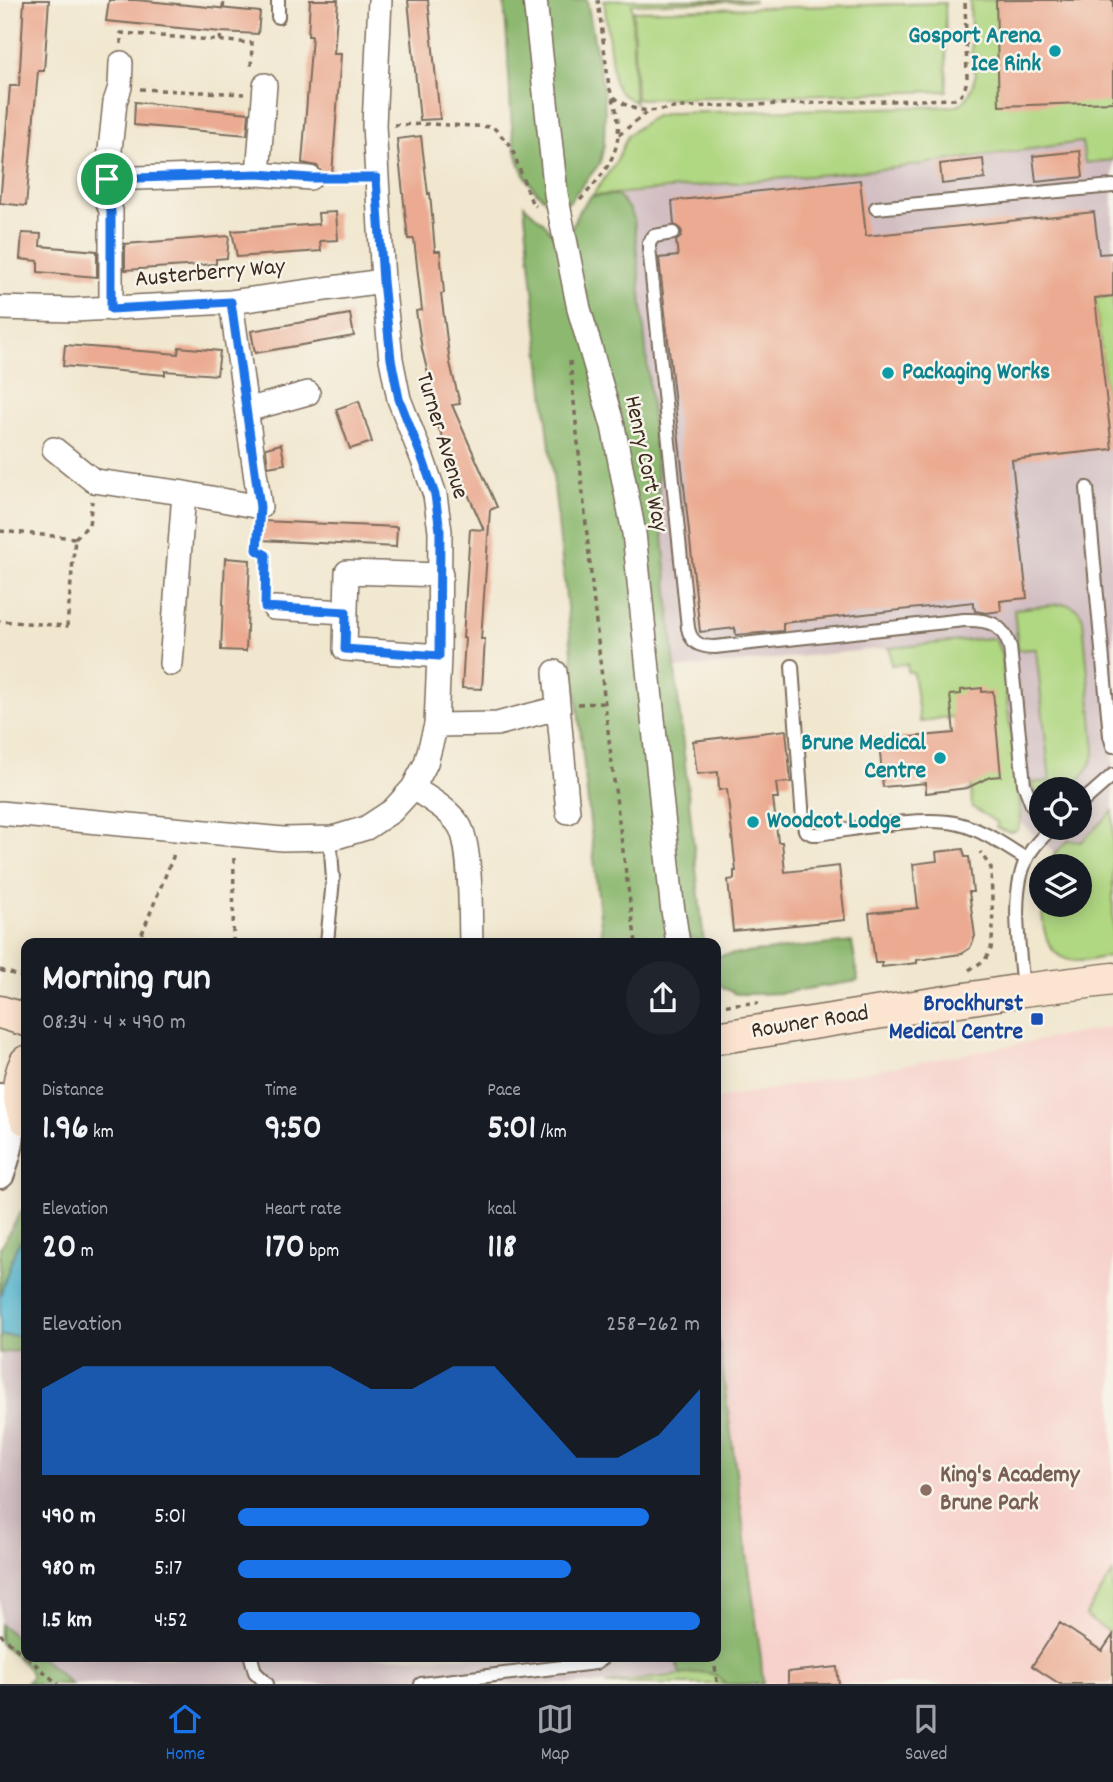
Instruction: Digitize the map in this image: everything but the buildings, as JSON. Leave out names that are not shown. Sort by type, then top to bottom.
[{"type":"main road","name":"Rowner Road","points":[[721,1037],[1023,990],[1113,979]]},
{"type":"main road","points":[[0,1012],[21,1018]]},
{"type":"main road","points":[[11,1099],[21,1077]]},
{"type":"street","name":"Turner Avenue","points":[[0,813],[283,839],[330,837],[366,828],[392,811],[413,788],[426,763],[436,725],[440,531],[435,495],[399,399],[391,359],[383,281],[374,125],[380,0]]},
{"type":"street","name":"Henry Cort Way","points":[[535,0],[556,194],[579,309],[613,426],[634,533],[677,938]]},
{"type":"street","points":[[111,309],[111,211],[107,200],[107,179],[121,63]]},
{"type":"street","points":[[256,83],[258,174]]},
{"type":"street","points":[[107,179],[258,174],[310,178]]},
{"type":"street","name":"Austerberry Way","points":[[0,308],[73,310],[231,302],[383,281]]},
{"type":"street","points":[[54,449],[94,481],[260,507],[231,302]]},
{"type":"street","points":[[247,410],[308,393]]},
{"type":"street","points":[[172,664],[184,493]]},
{"type":"street","points":[[439,656],[345,649],[347,572],[441,575]]},
{"type":"street","points":[[274,608],[346,612]]},
{"type":"street","points":[[555,672],[568,812]]},
{"type":"street","points":[[436,725],[497,724],[558,708]]},
{"type":"street","points":[[413,788],[447,811],[461,828],[467,846],[471,938]]},
{"type":"street","points":[[0,1174],[9,1141],[8,1116],[11,1099]]},
{"type":"street","points":[[11,1099],[21,1125]]},
{"type":"street","points":[[0,1182],[21,1139]]},
{"type":"street","points":[[0,1190],[21,1170]]},
{"type":"lane","points":[[278,0],[278,17]]},
{"type":"lane","points":[[876,208],[1113,186]]},
{"type":"lane","points":[[673,233],[654,236],[649,247],[691,637],[700,645],[715,648],[964,620],[980,620],[996,625],[1003,632],[1010,647],[1024,784],[1029,797]]},
{"type":"lane","points":[[1087,488],[1113,746]]},
{"type":"lane","points":[[792,666],[803,821],[806,830],[818,834],[906,822],[945,822],[966,826],[1026,859]]},
{"type":"lane","points":[[1092,793],[1113,775]]},
{"type":"lane","points":[[327,938],[332,879],[330,837]]},
{"type":"lane","points":[[1023,990],[1017,896],[1026,859],[1040,840]]},
{"type":"lane","points":[[252,1662],[255,1672],[267,1684]]},
{"type":"lane","points":[[421,1684],[595,1662]]},
{"type":"path","points":[[223,8],[224,0]]},
{"type":"path","points":[[598,0],[609,87],[619,135],[615,152],[603,173]]},
{"type":"path","points":[[612,96],[628,107],[641,111],[682,107],[955,99],[962,94],[967,77],[965,0]]},
{"type":"path","points":[[220,41],[221,32]]},
{"type":"path","points":[[120,87],[256,83],[252,43],[121,33],[121,63]]},
{"type":"path","points":[[619,135],[648,111]]},
{"type":"path","points":[[374,125],[492,127],[511,146],[532,203],[540,209]]},
{"type":"path","points":[[310,178],[376,178]]},
{"type":"path","points":[[569,349],[604,703],[635,938]]},
{"type":"path","points":[[0,621],[67,626],[75,538],[89,525],[94,481]]},
{"type":"path","points":[[260,507],[257,550],[266,555],[265,607],[274,608]]},
{"type":"path","points":[[0,531],[75,538]]},
{"type":"path","points":[[140,938],[173,857],[175,829]]},
{"type":"path","points":[[233,938],[234,834]]},
{"type":"path","points":[[962,972],[985,960],[991,949],[991,868],[978,849],[987,836]]},
{"type":"path","points":[[0,970],[21,976]]},
{"type":"path","points":[[721,1006],[760,1003]]},
{"type":"path","points":[[0,1634],[21,1653]]},
{"type":"path","points":[[32,1662],[58,1684]]},
{"type":"path","points":[[715,1662],[717,1684]]},
{"type":"shaded area","name":"Packaging Works","points":[[1082,142],[1085,163],[1113,160],[1113,811],[1092,831],[1092,777],[1029,777],[1029,830],[1021,823],[1001,653],[1000,647],[991,638],[675,669],[634,219],[617,195],[895,168]]},
{"type":"shaded area","name":"Packaging Works","points":[[1040,840],[1083,840],[1061,846],[1055,853]]},
{"type":"shaded area","name":"King's Academy Brune Park","points":[[1113,1027],[1113,1684],[763,1684],[721,1359],[721,1098]]},
{"type":"shaded area","points":[[21,1225],[21,1660],[0,1642],[0,1250]]},
{"type":"shaded area","points":[[721,1659],[741,1667],[606,1684],[48,1684],[23,1662],[721,1662]]},
{"type":"green space","points":[[504,0],[587,0],[603,90],[604,145],[600,163],[569,202],[555,203],[543,198],[520,166],[511,122]]},
{"type":"green space","points":[[604,0],[754,1],[632,4],[636,103],[620,93],[614,82]]},
{"type":"green space","points":[[970,0],[1113,0],[1113,160],[1085,163],[1082,142],[895,168],[592,196],[616,162],[628,135],[656,116],[669,113],[957,106],[968,97],[976,73],[972,67]]},
{"type":"green space","points":[[945,3],[947,91],[636,99],[633,11]]},
{"type":"green space","points":[[617,195],[634,219],[675,669],[703,938],[602,938],[524,205],[544,223],[558,241],[570,232],[579,210],[591,196]]},
{"type":"green space","points":[[1113,296],[1113,449],[1112,449],[1095,298]]},
{"type":"green space","points":[[1071,605],[1083,619],[1095,751],[1082,777],[1050,777],[1036,649],[1018,650],[1014,609]]},
{"type":"green space","points":[[991,638],[996,641],[1001,653],[1020,805],[1018,829],[1010,832],[996,827],[998,823],[972,807],[970,771],[953,717],[920,722],[913,672],[908,672],[907,664],[891,665],[888,648]]},
{"type":"green space","points":[[1113,811],[1113,955],[1084,961],[1069,960],[1053,951],[1045,934],[1043,917],[1092,917],[1092,854],[1054,854],[1069,840],[1092,840],[1092,831]]},
{"type":"green space","points":[[852,942],[858,981],[781,993],[736,994],[721,985],[721,955]]},
{"type":"green space","points":[[20,1213],[21,1241],[16,1248],[0,1296],[0,1248]]},
{"type":"green space","points":[[21,1335],[21,1351],[0,1353],[0,1336]]},
{"type":"green space","points":[[721,1359],[763,1684],[725,1684],[716,1675],[702,1672],[680,1675],[676,1662],[721,1662]]},
{"type":"green space","points":[[1113,1573],[1113,1635],[1085,1616]]},
{"type":"green space","points":[[0,1624],[21,1642],[21,1660],[0,1643]]},
{"type":"green space","points":[[23,1662],[46,1662],[71,1684],[24,1684],[30,1678],[30,1671]]},
{"type":"green space","points":[[702,1672],[716,1675],[725,1684],[606,1684]]},
{"type":"water","points":[[21,1241],[21,1335],[0,1336],[0,1296],[16,1248]]},
{"type":"place","name":"Gosport Arena Ice Rink","points":[[1055,51]]},
{"type":"place","name":"Packaging Works","points":[[888,373]]},
{"type":"place","name":"Brune Medical Centre","points":[[940,758]]},
{"type":"place","name":"Woodcot Lodge","points":[[753,822]]},
{"type":"place","name":"Brockhurst Medical Centre","points":[[1037,1019]]},
{"type":"place","name":"King's Academy Brune Park","points":[[926,1490]]},
{"type":"route","points":[[258,174],[310,178],[376,178],[391,359],[399,399],[435,495],[440,531],[439,656],[345,649],[346,612],[265,607],[266,555],[257,550],[260,507],[231,302],[111,309],[111,211],[107,200],[107,179],[258,174]]}]
